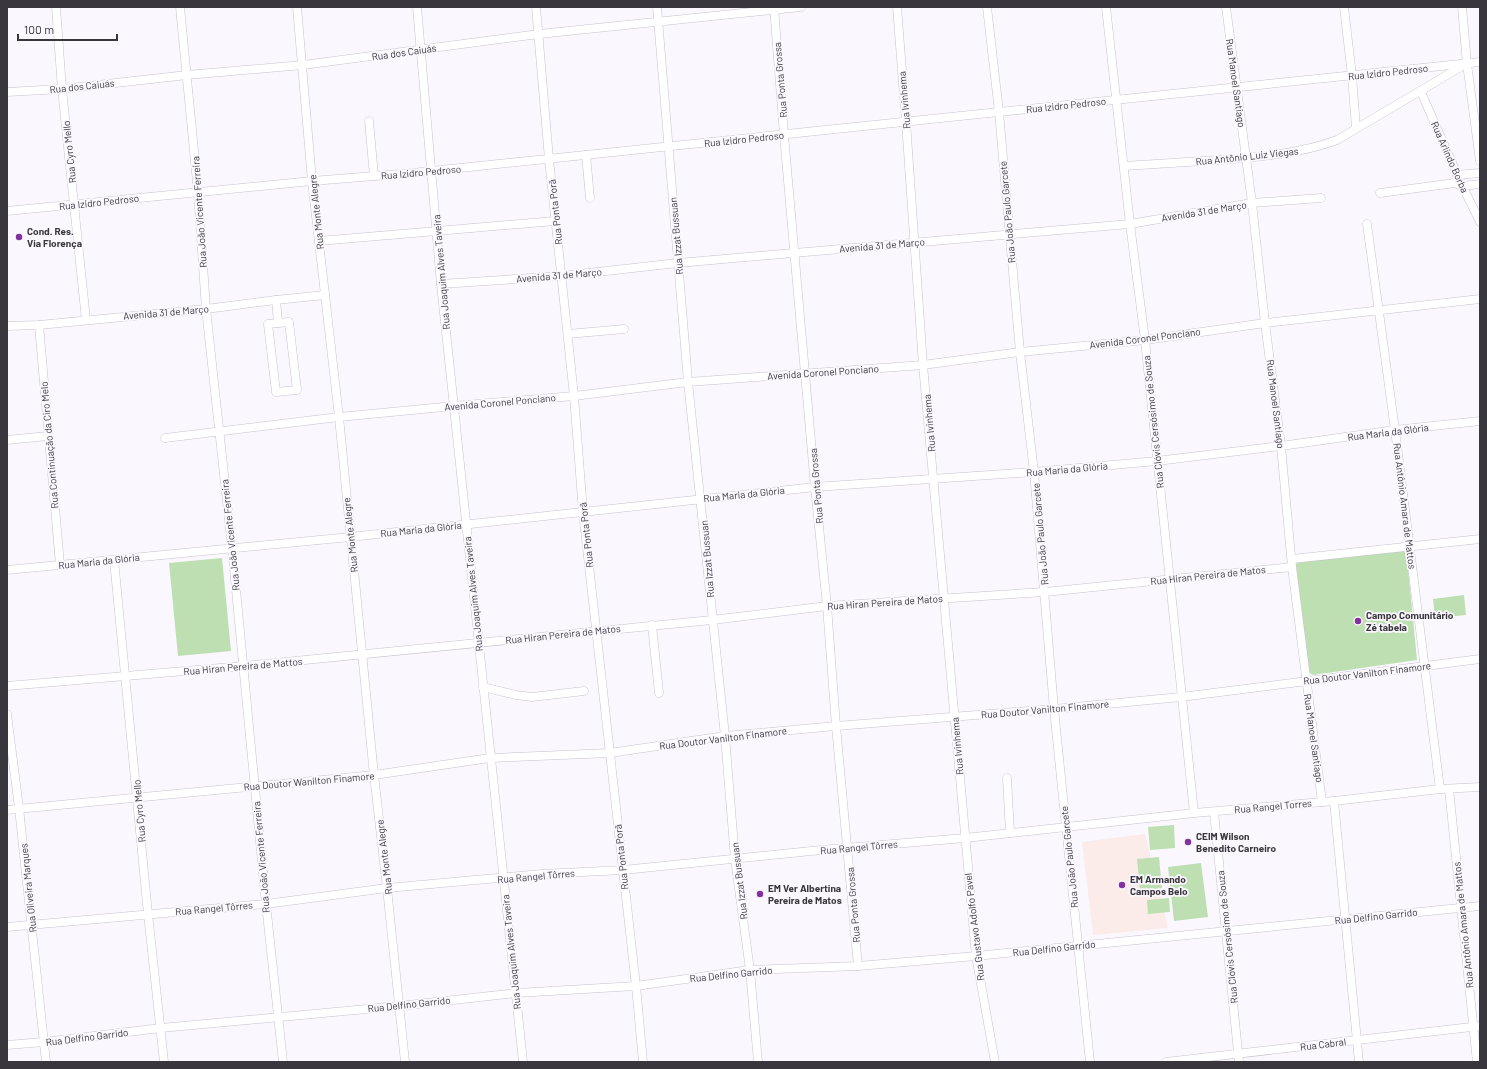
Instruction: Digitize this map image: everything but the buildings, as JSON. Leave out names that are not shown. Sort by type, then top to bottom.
[{"type":"street","name":"Rua Cyro Mello","points":[[56,7],[62,89],[86,320]]},
{"type":"street","name":"Rua João Vicente Ferreira","points":[[180,7],[198,192],[206,309],[232,548],[266,904],[283,1062]]},
{"type":"street","name":"Rua Monte Alegre","points":[[297,7],[312,181],[339,417],[374,775],[405,1062]]},
{"type":"street","name":"Rua Joaquim Alves Taveira","points":[[417,7],[441,284],[523,1062]]},
{"type":"street","name":"Rua Ponta Porã","points":[[536,7],[549,159],[574,396],[583,511],[636,986],[643,1062]]},
{"type":"street","name":"Rua Izzat Bussuan","points":[[657,7],[688,382],[725,736],[736,859],[750,970],[758,1062]]},
{"type":"street","name":"Rua dos Caiuás","points":[[7,92],[62,89],[186,75],[303,65],[539,34],[774,8],[801,7]]},
{"type":"street","name":"Rua Ivinhema","points":[[897,7],[923,365],[945,598],[965,838]]},
{"type":"street","name":"Rua João Paulo Garcete","points":[[987,7],[999,112],[1020,352],[1034,472],[1054,709],[1090,1062]]},
{"type":"street","name":"Rua Clóvis Cersósimo de Souza","points":[[1106,7],[1130,224],[1145,340],[1194,814]]},
{"type":"street","name":"Rua Manoel Santiago","points":[[1226,7],[1252,203],[1265,323],[1281,446],[1292,563],[1322,802]]},
{"type":"street","points":[[1344,7],[1356,128]]},
{"type":"street","points":[[1462,7],[1467,64],[1477,120],[1480,161]]},
{"type":"street","name":"Rua Ponta Grossa","points":[[774,8],[858,966]]},
{"type":"street","points":[[1467,64],[1480,58]]},
{"type":"street","name":"Rua Izidro Pedroso","points":[[7,211],[312,181],[432,171],[1480,62]]},
{"type":"street","name":"Rua Antônio Luiz Viegas","points":[[1124,166],[1246,158],[1289,153],[1318,147],[1337,140],[1467,64]]},
{"type":"street","name":"Rua Arlíndo Borba","points":[[1421,92],[1458,181],[1480,222]]},
{"type":"street","points":[[369,121],[374,176]]},
{"type":"street","points":[[586,155],[590,198]]},
{"type":"street","points":[[1380,193],[1458,181],[1480,173]]},
{"type":"street","points":[[1458,181],[1480,184]]},
{"type":"street","name":"Avenida 31 de Março","points":[[441,284],[561,276],[678,263],[1130,224],[1252,203],[1321,198]]},
{"type":"street","points":[[319,242],[556,221]]},
{"type":"street","name":"Rua Antônio Amara de Mattos","points":[[1367,224],[1395,430],[1440,789]]},
{"type":"street","name":"Avenida 31 de Março","points":[[7,326],[39,325],[206,309],[325,295]]},
{"type":"street","name":"Avenida Coronel Ponciano","points":[[165,438],[339,417],[574,396],[688,382],[923,365],[1020,352],[1145,340],[1265,323],[1480,299]]},
{"type":"street","points":[[276,300],[278,323]]},
{"type":"street","points":[[289,322],[297,390],[276,392],[268,324],[278,323],[289,322]]},
{"type":"street","name":"Rua Continuação da Ciro Melo","points":[[39,325],[60,565]]},
{"type":"street","points":[[568,334],[624,329]]},
{"type":"street","name":"Rua Maria da Glória","points":[[7,570],[350,537],[815,487],[1034,472],[1157,461],[1395,430],[1480,421]]},
{"type":"street","points":[[7,440],[48,436]]},
{"type":"street","name":"Rua Hiran Pereira de Matos","points":[[478,642],[712,620],[827,606],[1045,592],[1480,539]]},
{"type":"street","name":"Rua Cyro Mello","points":[[114,560],[148,914],[164,1062]]},
{"type":"street","points":[[652,625],[659,693]]},
{"type":"street","name":"Rua Hiran Pereira de Mattos","points":[[7,686],[244,666],[478,642]]},
{"type":"street","name":"Rua Doutor Vanilton Finamore","points":[[610,753],[725,736],[1181,697],[1480,659]]},
{"type":"street","points":[[483,687],[516,695],[532,697],[584,691]]},
{"type":"street","name":"Rua Oliveira Marques","points":[[7,714],[19,808],[46,1062]]},
{"type":"street","name":"Rua Doutor Wanilton Finamore","points":[[7,810],[374,775],[490,758],[610,753]]},
{"type":"street","points":[[1007,778],[1010,833]]},
{"type":"street","name":"Rua Rangel Torres","points":[[1066,827],[1480,786]]},
{"type":"street","name":"Rua Antônio Amara de Mattos","points":[[1449,789],[1461,908],[1477,1027],[1477,1062]]},
{"type":"street","points":[[1334,801],[1358,1062]]},
{"type":"street","name":"Rua Clóvis Cersósimo de Souza","points":[[1214,812],[1239,1062]]},
{"type":"street","name":"Rua Rangel Tôrres","points":[[7,927],[32,926],[266,904],[387,888],[542,874],[623,870],[1066,827]]},
{"type":"street","name":"Rua Gustavo Adolfo Pavel","points":[[965,838],[976,956],[995,1062]]},
{"type":"street","name":"Rua Delfino Garrido","points":[[7,1045],[161,1028],[399,1006],[516,993],[636,986],[750,970],[858,966],[976,956],[1480,906]]},
{"type":"street","name":"Rua Cabral","points":[[1166,1062],[1477,1027]]},
{"type":"shaded area","name":"EM Armando Campos Belo","points":[[1145,834],[1168,928],[1093,935],[1082,842]]},
{"type":"green space","points":[[1405,552],[1407,558],[1417,660],[1313,675],[1309,672],[1296,564],[1301,561]]},
{"type":"green space","points":[[222,558],[231,651],[178,656],[169,563]]},
{"type":"green space","points":[[1464,595],[1466,615],[1435,618],[1433,599]]},
{"type":"green space","points":[[1174,825],[1175,848],[1150,850],[1148,827]]},
{"type":"green space","points":[[1159,857],[1162,888],[1150,891],[1140,890],[1137,859]]},
{"type":"green space","points":[[1201,863],[1208,917],[1174,921],[1168,867]]},
{"type":"green space","points":[[1169,898],[1170,912],[1148,914],[1147,900]]},
{"type":"place","name":"Cond. Res. Via Florença","points":[[19,237]]},
{"type":"place","name":"Campo Comunitário Zé tabela","points":[[1358,621]]},
{"type":"place","name":"CEIM Wilson Benedito Carneiro","points":[[1188,842]]},
{"type":"place","name":"EM Armando Campos Belo","points":[[1122,885]]},
{"type":"place","name":"EM Ver Albertina Pereira de Matos","points":[[760,894]]}]
